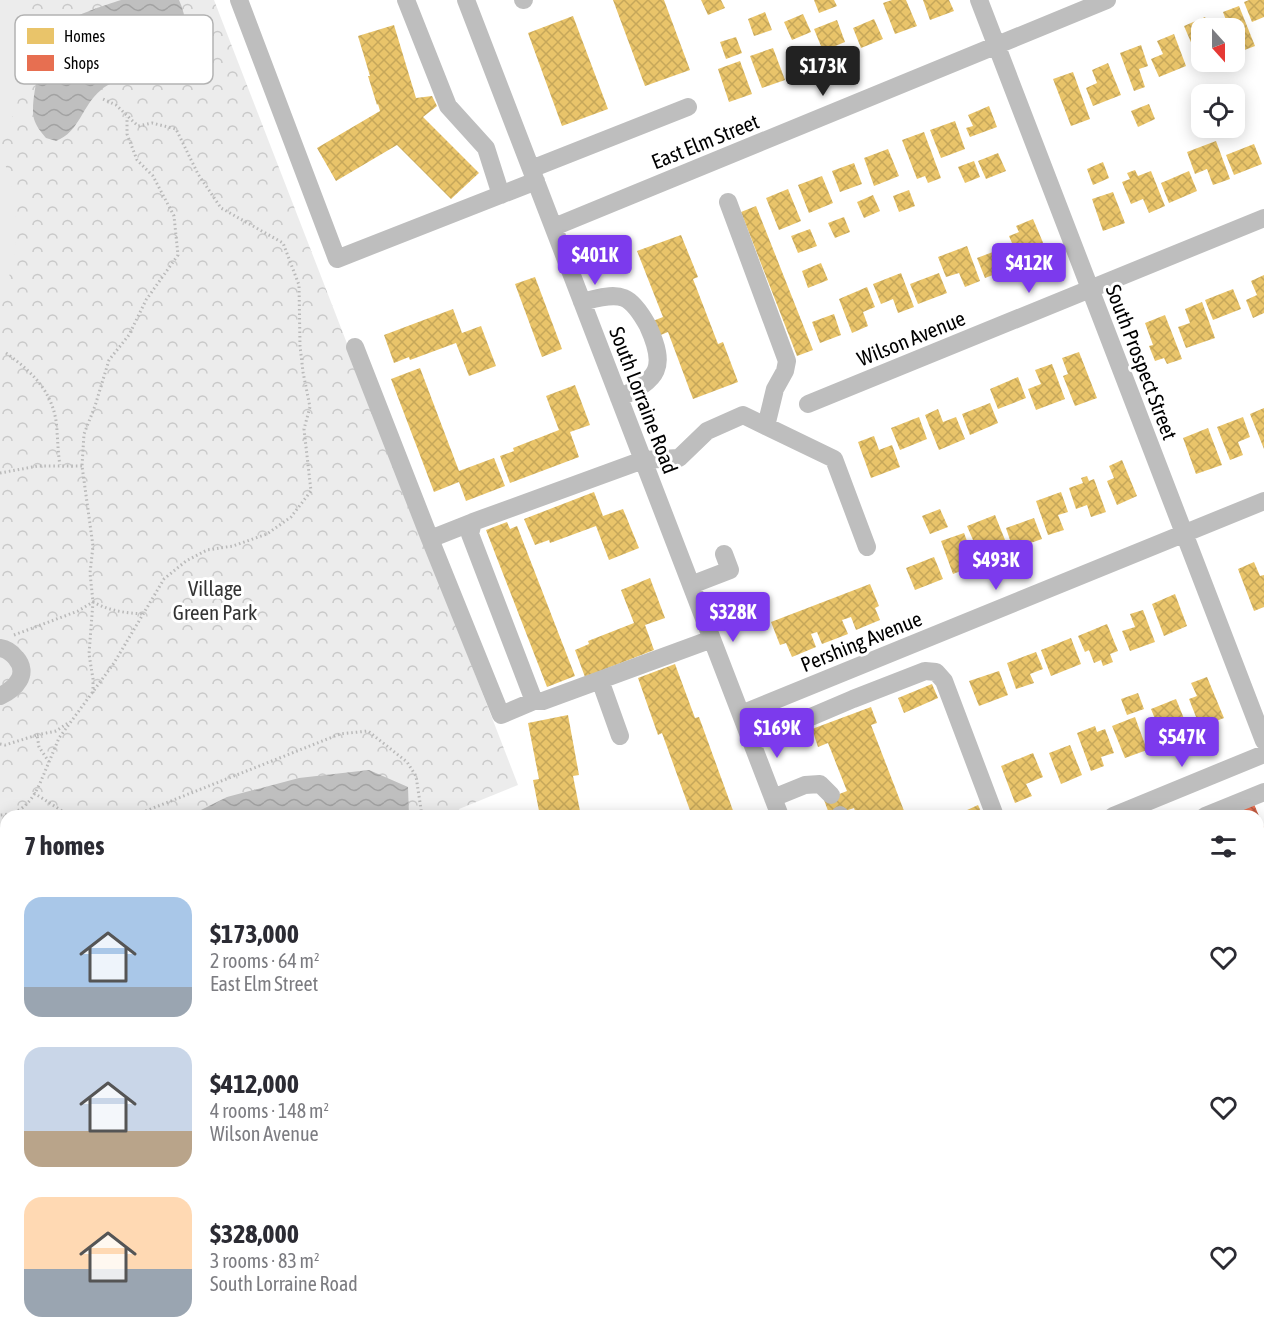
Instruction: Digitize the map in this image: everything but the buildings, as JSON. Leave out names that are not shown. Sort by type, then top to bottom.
[{"type":"street","points":[[239,0],[337,259],[501,195],[534,175],[688,107]]},
{"type":"street","points":[[406,0],[448,106],[486,148],[501,195]]},
{"type":"street","name":"South Lorraine Road","points":[[466,0],[778,810]]},
{"type":"street","name":"South Prospect Street","points":[[979,0],[1264,741]]},
{"type":"street","name":"East Elm Street","points":[[554,227],[1107,0]]},
{"type":"street","points":[[728,202],[787,361],[785,371],[775,389],[766,426]]},
{"type":"street","name":"Wilson Avenue","points":[[808,404],[1264,218]]},
{"type":"street","points":[[582,302],[607,297],[624,298],[645,320],[656,345],[659,364],[651,378],[642,387],[619,398]]},
{"type":"street","points":[[355,346],[501,715],[534,701],[543,701],[712,639]]},
{"type":"street","points":[[430,539],[643,460],[679,458],[707,431],[743,415],[834,459],[867,547]]},
{"type":"street","name":"Pershing Avenue","points":[[741,714],[1264,501]]},
{"type":"street","points":[[473,522],[470,534],[534,701]]},
{"type":"street","points":[[691,585],[730,570],[724,554]]},
{"type":"street","points":[[0,696],[14,688],[20,680],[22,671],[19,661],[3,649]]},
{"type":"street","points":[[752,742],[925,671],[936,672],[944,681],[993,810]]},
{"type":"street","points":[[600,680],[620,736]]},
{"type":"street","points":[[1128,810],[1264,754]]},
{"type":"street","points":[[773,798],[805,785],[820,784],[831,795]]},
{"type":"street","points":[[1219,810],[1264,792]]},
{"type":"path","points":[[21,810],[31,801],[58,738],[114,663],[164,579],[186,561],[207,550],[233,546],[267,534],[291,518],[310,491],[304,429],[310,407],[300,346],[299,285],[283,243],[221,208],[198,174],[176,129],[152,123],[138,126],[116,105],[103,99]]},
{"type":"path","points":[[93,693],[89,654],[93,602],[90,573],[93,546],[82,466],[84,434],[109,360],[129,335],[146,300],[178,255],[174,216],[153,176],[137,160],[127,134],[127,117]]},
{"type":"path","points":[[6,352],[40,381],[50,396],[57,431],[60,465]]},
{"type":"path","points":[[0,473],[38,466],[82,466]]},
{"type":"path","points":[[93,602],[125,614],[144,614]]},
{"type":"path","points":[[3,649],[11,636],[78,611],[93,602]]},
{"type":"path","points":[[0,744],[5,745],[56,731],[72,720]]},
{"type":"path","points":[[149,810],[340,734],[368,730],[407,762],[416,776],[421,810]]},
{"type":"path","points":[[37,735],[39,747],[49,762]]},
{"type":"path","points":[[33,792],[61,810]]},
{"type":"green space","name":"Village Green Park","points":[[0,0],[214,0],[518,785],[459,810],[0,810]]},
{"type":"green space","points":[[0,0],[22,0],[24,15],[15,15],[15,84],[22,84],[10,123],[3,140],[0,139]]},
{"type":"green space","points":[[0,150],[12,188],[16,226],[13,263],[0,301]]},
{"type":"water","points":[[121,0],[179,0],[184,15],[80,15]]},
{"type":"water","points":[[36,84],[111,84],[101,90],[89,103],[76,125],[64,137],[56,141],[46,138],[34,119]]},
{"type":"water","points":[[369,770],[408,787],[409,810],[201,810],[227,797],[299,778]]}]
